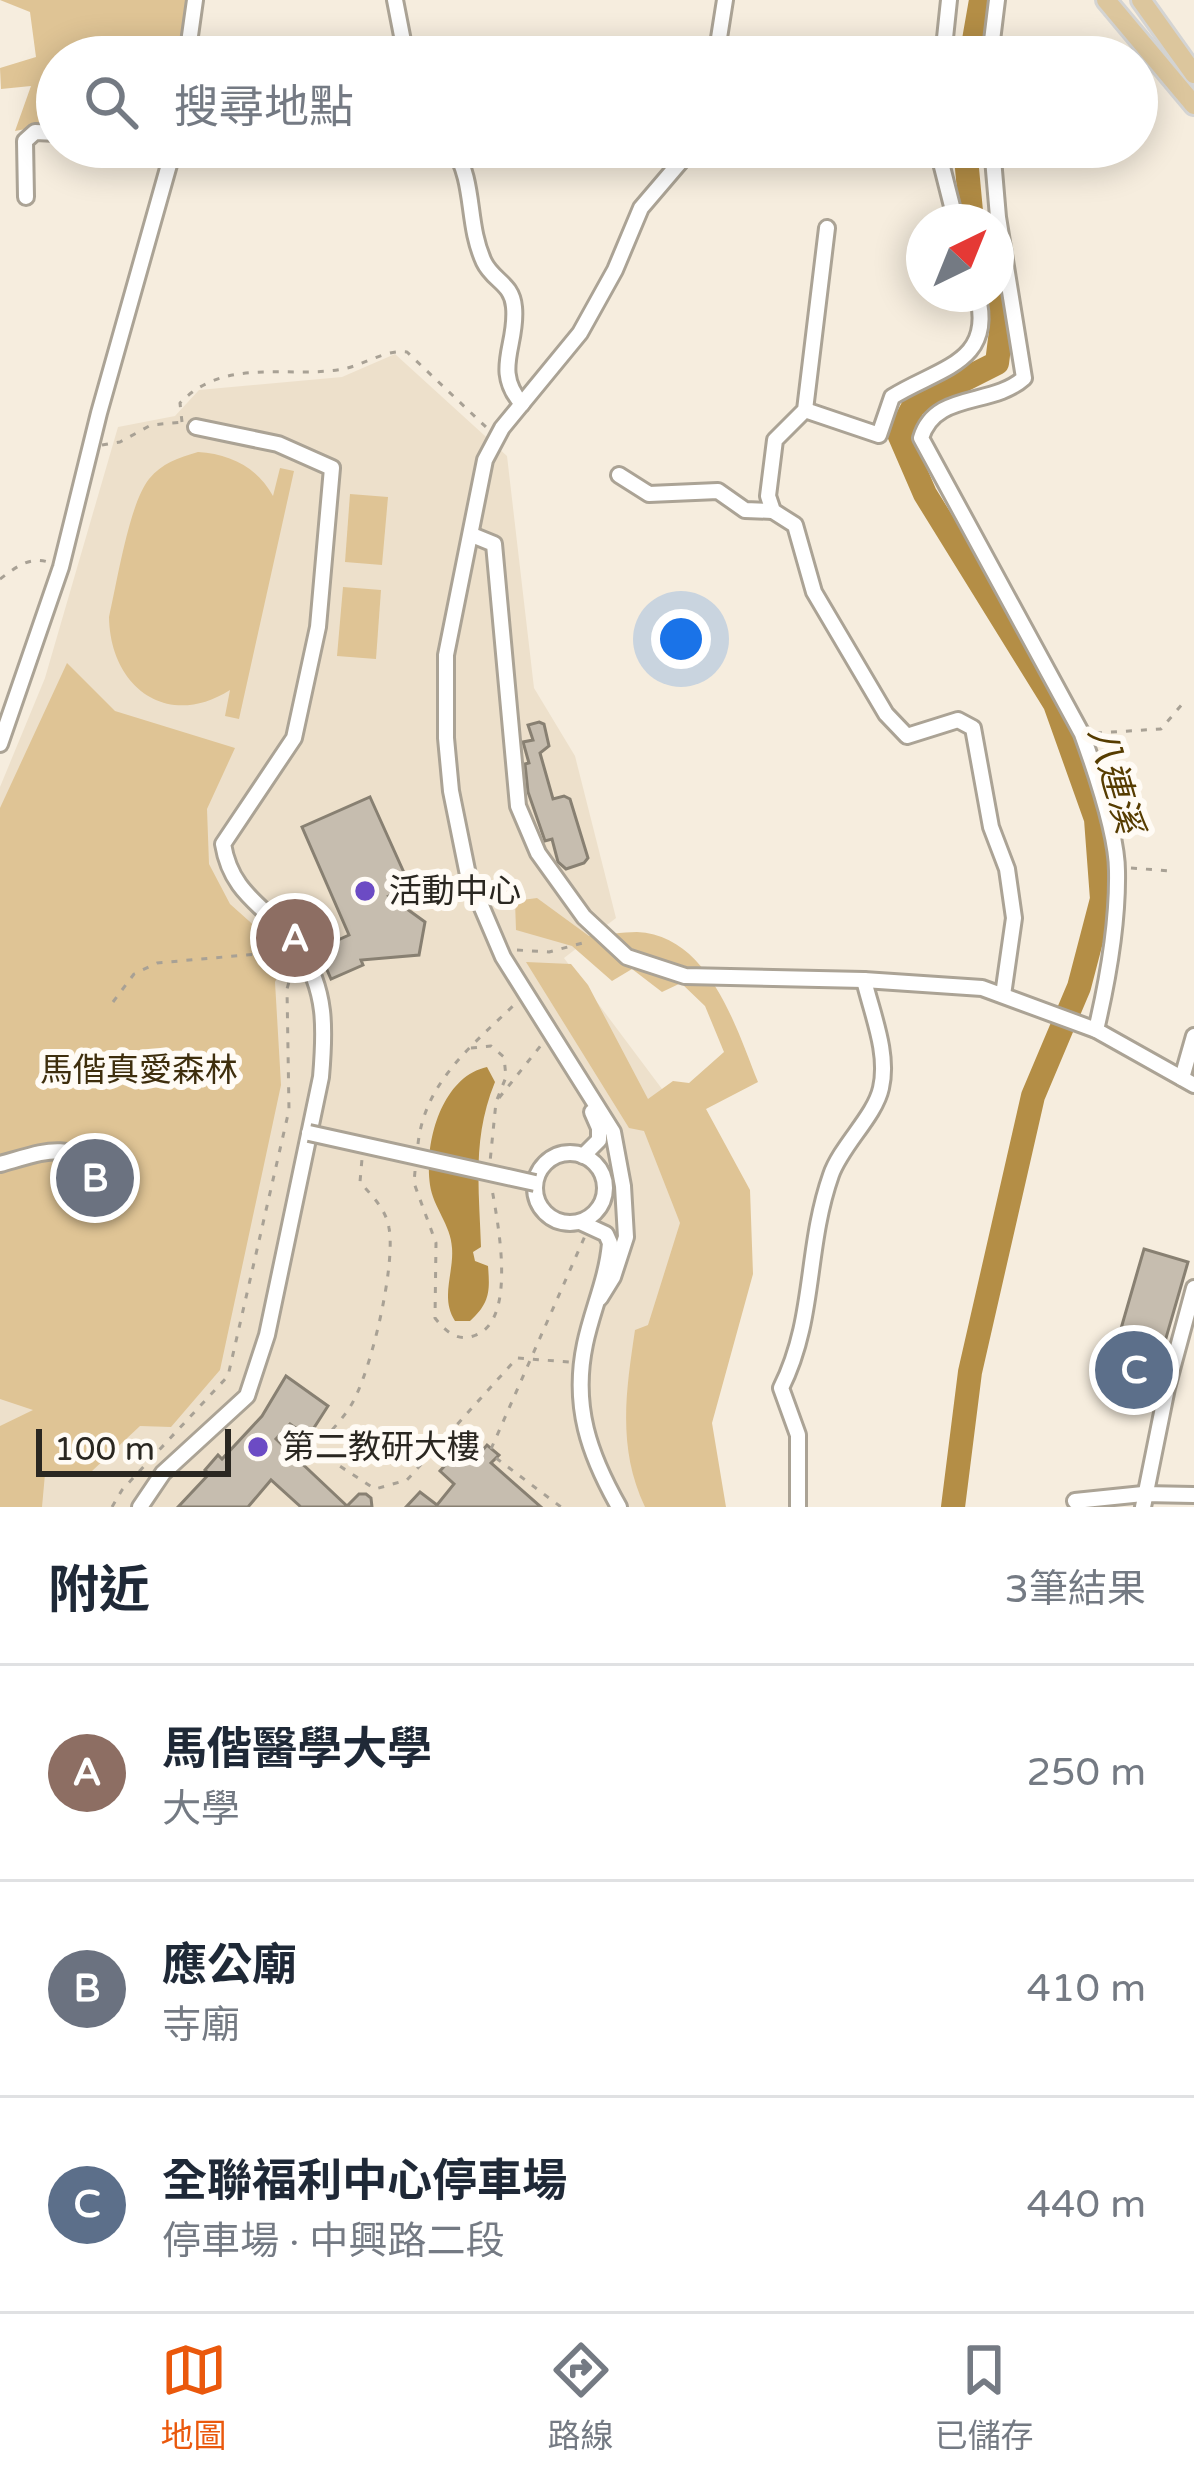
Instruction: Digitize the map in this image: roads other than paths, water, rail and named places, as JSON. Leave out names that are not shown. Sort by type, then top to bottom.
[{"type":"main road","points":[[1141,0],[1194,74]]},
{"type":"main road","points":[[1113,6],[1138,36]]},
{"type":"main road","points":[[1158,61],[1194,105]]},
{"type":"street","points":[[190,36],[195,0]]},
{"type":"street","points":[[395,0],[403,36]]},
{"type":"street","points":[[719,36],[725,0]]},
{"type":"street","points":[[945,36],[949,0]]},
{"type":"street","points":[[993,36],[997,0]]},
{"type":"street","points":[[26,197],[25,141],[36,132]]},
{"type":"street","points":[[0,744],[61,567],[167,168]]},
{"type":"street","points":[[465,168],[472,191],[468,208],[486,267],[509,287],[515,309],[506,375],[510,391],[522,404]]},
{"type":"street","points":[[600,1298],[613,1277],[626,1237],[613,1132],[498,946],[468,874],[446,737],[446,655],[479,479],[497,438],[580,333],[615,270],[641,208],[675,168]]},
{"type":"street","points":[[942,168],[951,204]]},
{"type":"street","points":[[994,168],[1024,378],[1010,391],[941,408],[926,422],[921,438],[1082,734],[1095,768],[1118,867],[1106,990],[1096,1030]]},
{"type":"street","points":[[773,511],[768,496],[775,440],[805,410],[826,227]]},
{"type":"street","points":[[805,410],[879,435],[892,398],[964,359],[976,345],[982,312]]},
{"type":"street","points":[[140,1507],[164,1473],[247,1396],[267,1335],[321,1077],[325,1015],[319,988],[298,963],[299,948],[242,893],[227,867],[223,844],[294,738],[318,627],[332,468],[278,444],[189,424]]},
{"type":"street","points":[[619,476],[649,494],[718,491],[745,510],[773,511],[795,525],[814,592],[886,714],[907,736],[958,720],[973,728],[1014,918],[1003,995]]},
{"type":"street","points":[[472,535],[494,544],[518,806],[538,854],[584,917],[627,957],[685,976],[982,988],[1096,1030],[1188,1082],[1194,1036]]},
{"type":"street","points":[[798,1507],[798,1435],[781,1388],[804,1334],[814,1236],[832,1171],[881,1092],[883,1058],[864,980]]},
{"type":"street","points":[[583,1156],[599,1140],[586,1090]]},
{"type":"street","points":[[309,1132],[535,1183]]},
{"type":"street","points":[[0,1164],[42,1149],[74,1152],[114,1166]]},
{"type":"street","points":[[585,1223],[605,1190],[602,1174],[583,1156],[558,1154],[538,1170],[536,1196],[553,1218],[565,1224],[585,1223],[606,1234],[610,1243],[582,1364],[580,1413],[595,1465],[619,1507]]},
{"type":"street","points":[[605,1190],[623,1186]]},
{"type":"street","points":[[1143,1500],[1194,1288]]},
{"type":"street","points":[[1075,1502],[1194,1495]]},
{"type":"waterway","name":"八連溪","points":[[975,36],[981,0]]},
{"type":"waterway","name":"八連溪","points":[[967,168],[970,204]]},
{"type":"waterway","name":"八連溪","points":[[953,1507],[970,1372],[1033,1096],[1079,987],[1102,899],[1096,819],[1055,704],[925,494],[899,434],[914,405],[997,363],[1001,331],[996,312]]},
{"type":"place","name":"活動中心","points":[[365,891]]},
{"type":"place","name":"馬偕醫學大學","points":[[295,938]]},
{"type":"place","name":"應公廟","points":[[95,1178]]},
{"type":"place","name":"全聯福利中心停車場","points":[[1134,1370]]},
{"type":"place","name":"第二教研大樓","points":[[258,1447]]},
{"type":"park label","name":"馬偕真愛森林","points":[[139,1070]]}]
